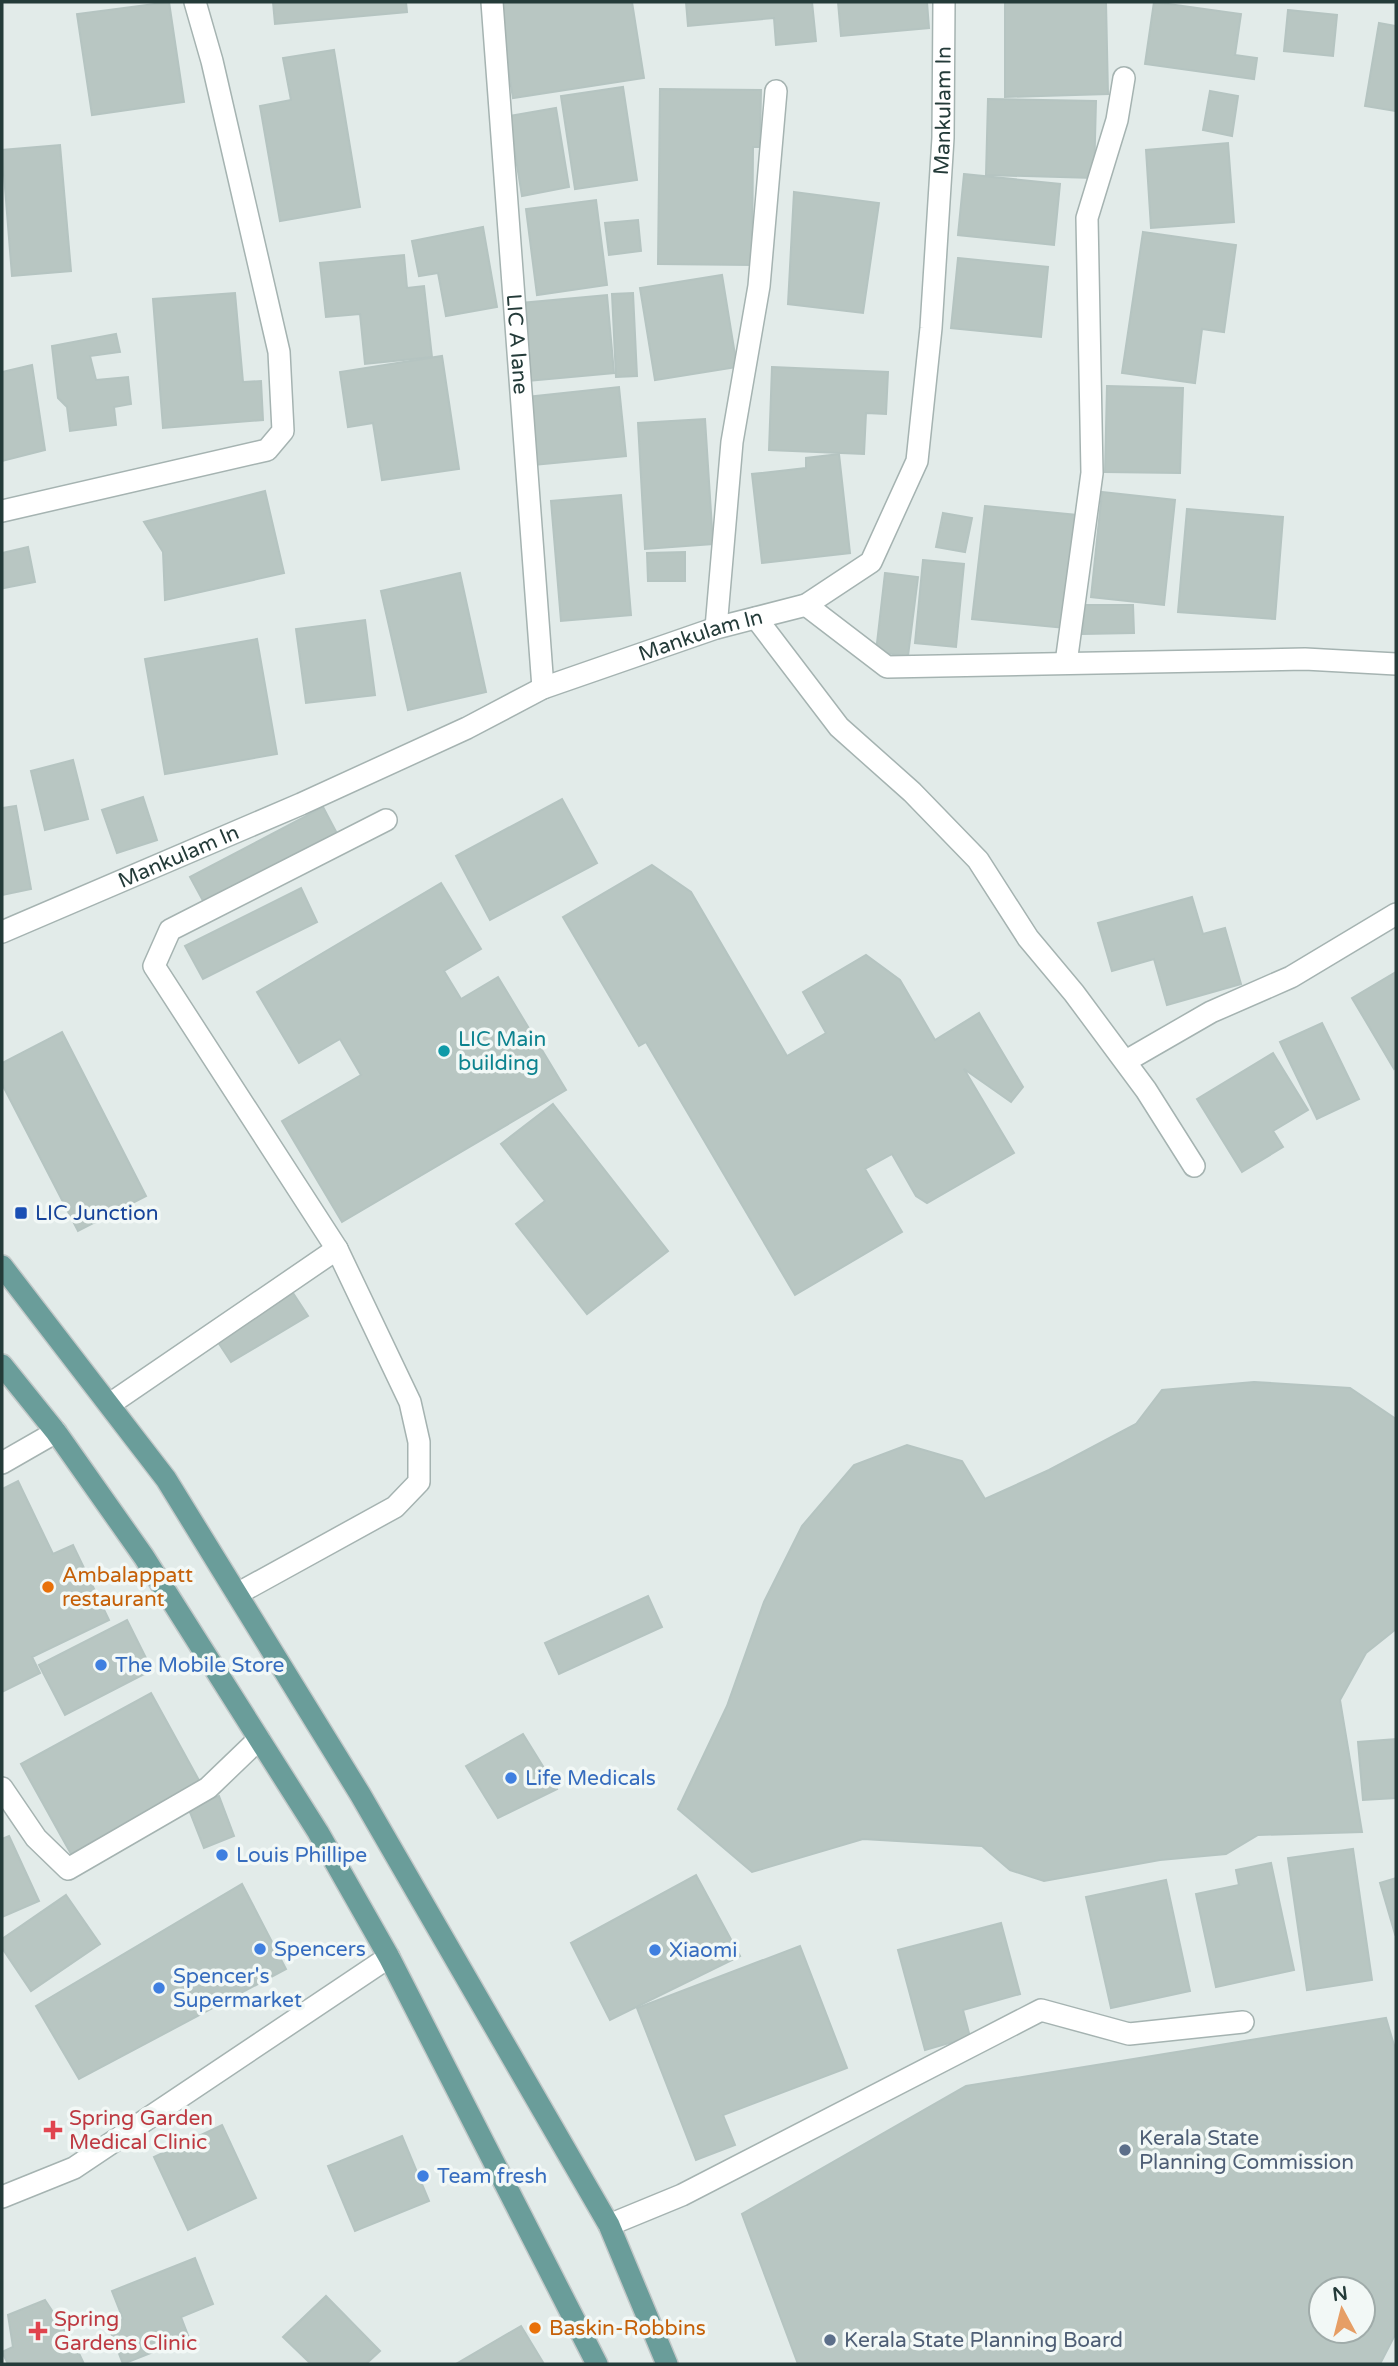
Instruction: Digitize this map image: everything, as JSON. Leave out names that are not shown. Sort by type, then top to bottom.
[{"type":"main road","points":[[2,1266],[166,1479],[360,1794],[609,2225],[667,2364]]},
{"type":"main road","points":[[2,1365],[56,1432],[144,1557],[318,1832],[389,1957],[597,2364]]},
{"type":"street","points":[[2,511],[267,450],[283,431],[279,352],[212,61],[195,2]]},
{"type":"street","name":"LIC A lane","points":[[492,2],[543,688]]},
{"type":"street","name":"Mankulam ln","points":[[2,932],[301,804],[467,728],[543,688],[716,628],[806,605],[871,562],[918,461],[931,328],[943,138],[944,2]]},
{"type":"street","points":[[1066,663],[1092,473],[1087,218],[1117,120],[1124,78]]},
{"type":"street","points":[[716,628],[732,442],[759,286],[776,91]]},
{"type":"street","points":[[806,605],[887,667],[1304,659],[1396,664]]},
{"type":"street","points":[[756,618],[839,727],[912,792],[978,860],[1028,937],[1126,1061],[1194,1166]]},
{"type":"street","points":[[237,1594],[395,1507],[419,1482],[419,1442],[410,1402],[337,1249],[154,965],[170,930],[386,820]]},
{"type":"street","points":[[1126,1061],[1211,1012],[1291,977],[1396,914]]},
{"type":"street","points":[[110,1404],[337,1249]]},
{"type":"street","points":[[2,1464],[56,1432]]},
{"type":"street","points":[[2,1788],[36,1838],[68,1869],[208,1788],[259,1739]]},
{"type":"street","points":[[2,2197],[74,2168],[389,1957]]},
{"type":"street","points":[[609,2225],[682,2194],[1041,2010],[1129,2034],[1243,2022]]},
{"type":"building","points":[[169,2],[184,102],[92,115],[77,14]]},
{"type":"building","points":[[273,2],[406,2],[407,12],[275,24]]},
{"type":"building","points":[[497,2],[632,2],[644,78],[513,98]]},
{"type":"building","points":[[686,2],[812,2],[816,41],[776,45],[774,18],[688,26]]},
{"type":"building","points":[[838,2],[927,2],[929,28],[841,36]]},
{"type":"building","points":[[1005,2],[1106,2],[1108,94],[1005,97]]},
{"type":"building","points":[[1154,2],[1241,14],[1235,55],[1257,58],[1254,79],[1145,64]]},
{"type":"building","points":[[1288,10],[1337,15],[1333,56],[1284,51]]},
{"type":"building","points":[[1379,23],[1396,26],[1396,111],[1365,106]]},
{"type":"building","points":[[334,50],[360,207],[280,221],[260,106],[291,100],[283,58]]},
{"type":"building","points":[[623,87],[637,180],[575,189],[561,96]]},
{"type":"building","points":[[660,89],[761,90],[760,147],[753,147],[752,265],[658,264]]},
{"type":"building","points":[[1210,91],[1238,96],[1232,136],[1203,130]]},
{"type":"building","points":[[988,99],[1096,101],[1094,178],[986,175]]},
{"type":"building","points":[[556,108],[569,187],[522,196],[509,116]]},
{"type":"building","points":[[1228,143],[1234,222],[1151,228],[1146,150]]},
{"type":"building","points":[[60,145],[71,271],[12,276],[2,150]]},
{"type":"building","points":[[964,174],[1060,184],[1054,245],[958,235]]},
{"type":"building","points":[[794,192],[879,203],[863,313],[788,304]]},
{"type":"building","points":[[596,200],[607,285],[537,295],[526,209]]},
{"type":"building","points":[[638,220],[641,251],[609,255],[605,223]]},
{"type":"building","points":[[483,227],[497,307],[446,316],[438,273],[419,276],[412,241]]},
{"type":"building","points":[[1143,232],[1236,245],[1224,332],[1202,329],[1195,383],[1122,373]]},
{"type":"building","points":[[404,255],[407,288],[424,286],[432,357],[365,364],[360,314],[326,317],[320,263]]},
{"type":"building","points":[[958,258],[1048,267],[1041,337],[951,328]]},
{"type":"building","points":[[722,275],[737,367],[655,380],[640,288]]},
{"type":"building","points":[[235,293],[243,382],[261,381],[263,420],[163,428],[153,299]]},
{"type":"building","points":[[633,293],[637,376],[616,377],[612,294]]},
{"type":"building","points":[[607,295],[614,373],[528,381],[521,303]]},
{"type":"building","points":[[116,334],[120,352],[90,356],[96,380],[128,377],[131,404],[114,407],[116,425],[70,431],[67,407],[58,398],[52,346]]},
{"type":"building","points":[[442,356],[459,469],[382,480],[373,423],[348,427],[340,372]]},
{"type":"building","points":[[32,365],[45,450],[2,461],[2,372]]},
{"type":"building","points":[[772,367],[888,372],[886,414],[866,413],[864,454],[769,450]]},
{"type":"building","points":[[1107,386],[1183,388],[1180,473],[1105,472]]},
{"type":"building","points":[[619,387],[626,456],[534,465],[527,397]]},
{"type":"building","points":[[705,419],[713,544],[645,549],[638,423]]},
{"type":"building","points":[[839,454],[850,553],[762,563],[752,474],[806,468],[806,458]]},
{"type":"building","points":[[265,491],[284,573],[165,600],[163,552],[144,522]]},
{"type":"building","points":[[1102,492],[1175,500],[1164,605],[1091,597]]},
{"type":"building","points":[[621,495],[631,615],[561,621],[551,501]]},
{"type":"building","points":[[985,506],[1077,515],[1065,628],[972,619]]},
{"type":"building","points":[[1187,509],[1283,517],[1275,619],[1178,612]]},
{"type":"building","points":[[943,513],[972,518],[965,552],[936,547]]},
{"type":"building","points":[[28,547],[35,582],[4,588],[2,553]]},
{"type":"building","points":[[685,552],[685,581],[648,581],[647,553]]},
{"type":"building","points":[[923,560],[964,564],[956,647],[915,643]]},
{"type":"building","points":[[460,573],[486,692],[408,710],[381,591]]},
{"type":"building","points":[[885,573],[918,577],[908,656],[876,652]]},
{"type":"building","points":[[1084,605],[1133,605],[1134,633],[1083,634]]},
{"type":"building","points":[[365,620],[375,695],[306,703],[296,629]]},
{"type":"building","points":[[257,639],[277,754],[165,774],[145,659]]},
{"type":"building","points":[[73,760],[88,819],[45,830],[31,771]]},
{"type":"building","points":[[143,797],[157,840],[117,853],[102,810]]},
{"type":"building","points":[[562,799],[597,863],[490,920],[456,856]]},
{"type":"building","points":[[16,806],[31,889],[2,895],[2,808]]},
{"type":"building","points":[[323,807],[341,841],[208,910],[190,877]]},
{"type":"building","points":[[652,865],[691,892],[787,1056],[826,1033],[803,992],[866,955],[900,980],[935,1040],[979,1013],[1023,1087],[1011,1102],[964,1069],[1014,1153],[927,1203],[916,1196],[892,1154],[865,1169],[902,1232],[795,1295],[646,1042],[639,1046],[563,917]]},
{"type":"building","name":"LIC Main building","points":[[441,883],[481,949],[444,971],[461,999],[498,977],[566,1090],[342,1222],[282,1121],[361,1075],[340,1039],[299,1063],[257,992]]},
{"type":"building","points":[[301,888],[317,922],[203,979],[185,946]]},
{"type":"building","points":[[1192,897],[1203,934],[1225,928],[1241,984],[1167,1005],[1154,959],[1112,971],[1098,923]]},
{"type":"building","points":[[1396,972],[1396,1067],[1394,1069],[1352,998]]},
{"type":"building","points":[[1322,1023],[1359,1099],[1317,1119],[1280,1042]]},
{"type":"building","points":[[62,1032],[146,1196],[78,1231],[2,1084],[2,1063]]},
{"type":"building","points":[[1273,1053],[1308,1110],[1273,1131],[1283,1147],[1242,1172],[1197,1099]]},
{"type":"building","points":[[553,1104],[668,1251],[587,1314],[516,1224],[545,1201],[501,1144]]},
{"type":"building","points":[[293,1293],[308,1316],[231,1362],[216,1339]]},
{"type":"building","points":[[1254,1382],[1350,1388],[1396,1419],[1396,1629],[1366,1653],[1340,1700],[1362,1832],[1258,1835],[1226,1854],[1160,1860],[1044,1881],[1010,1870],[982,1846],[863,1839],[752,1872],[678,1809],[727,1706],[764,1602],[802,1526],[854,1465],[907,1445],[962,1461],[985,1499],[1049,1470],[1136,1424],[1162,1390]]},
{"type":"building","name":"Ambalappatt restaurant","points":[[18,1481],[53,1554],[73,1545],[109,1620],[32,1657],[40,1673],[2,1692],[2,1489]]},
{"type":"building","points":[[648,1596],[662,1627],[559,1674],[545,1643]]},
{"type":"building","points":[[127,1620],[152,1670],[65,1715],[39,1665]]},
{"type":"building","points":[[151,1693],[201,1784],[71,1854],[21,1764]]},
{"type":"building","name":"Life Medicals","points":[[523,1734],[557,1789],[498,1818],[466,1766]]},
{"type":"building","points":[[1396,1739],[1396,1798],[1363,1800],[1358,1742]]},
{"type":"building","points":[[219,1796],[234,1836],[204,1848],[188,1807]]},
{"type":"building","points":[[9,1836],[39,1901],[2,1917],[2,1839]]},
{"type":"building","points":[[1353,1849],[1372,1980],[1307,1990],[1288,1858]]},
{"type":"building","points":[[1271,1863],[1294,1970],[1216,1987],[1196,1894],[1239,1885],[1236,1870]]},
{"type":"building","name":"Xiaomi","points":[[696,1875],[740,1956],[610,2020],[571,1943]]},
{"type":"building","points":[[1396,1878],[1396,1933],[1395,1934],[1380,1883]]},
{"type":"building","points":[[1166,1880],[1190,1991],[1111,2008],[1086,1897]]},
{"type":"building","name":"Spencer's Supermarket","points":[[242,1884],[286,1969],[79,2079],[36,2006]]},
{"type":"building","points":[[66,1895],[100,1944],[31,1991],[2,1948],[2,1939]]},
{"type":"building","points":[[1001,1923],[1020,1994],[963,2010],[970,2037],[925,2050],[898,1950]]},
{"type":"building","points":[[800,1946],[847,2068],[723,2115],[735,2145],[696,2160],[637,2008]]},
{"type":"building","name":"Kerala State Planning Commission","points":[[1386,2018],[1396,2052],[1396,2333],[1380,2364],[798,2364],[742,2214],[966,2086]]},
{"type":"building","points":[[222,2125],[256,2198],[188,2230],[154,2157]]},
{"type":"building","points":[[402,2136],[429,2201],[355,2231],[328,2166]]},
{"type":"building","points":[[195,2258],[213,2304],[181,2317],[189,2338],[123,2364],[108,2325],[123,2319],[112,2291]]},
{"type":"building","points":[[326,2296],[380,2351],[366,2364],[311,2364],[283,2337]]},
{"type":"building","name":"Spring Gardens Clinic","points":[[45,2300],[84,2364],[8,2364],[2,2352],[13,2347],[8,2315]]},
{"type":"building","points":[[521,2326],[544,2364],[456,2364]]},
{"type":"place","name":"LIC Main building","points":[[444,1051]]},
{"type":"place","name":"LIC Junction","points":[[21,1213]]},
{"type":"place","name":"Ambalappatt restaurant","points":[[48,1587]]},
{"type":"place","name":"The Mobile Store","points":[[101,1665]]},
{"type":"place","name":"Life Medicals","points":[[511,1778]]},
{"type":"place","name":"Louis Phillipe","points":[[222,1855]]},
{"type":"place","name":"Spencers","points":[[260,1949]]},
{"type":"place","name":"Xiaomi","points":[[655,1950]]},
{"type":"place","name":"Spencer's Supermarket","points":[[159,1988]]},
{"type":"place","name":"Spring Garden Medical Clinic","points":[[53,2130]]},
{"type":"place","name":"Kerala State Planning Commission","points":[[1125,2150]]},
{"type":"place","name":"Team fresh","points":[[423,2176]]},
{"type":"place","name":"Baskin-Robbins","points":[[535,2328]]},
{"type":"place","name":"Spring Gardens Clinic","points":[[38,2331]]},
{"type":"place","name":"Kerala State Planning Board","points":[[830,2340]]}]
